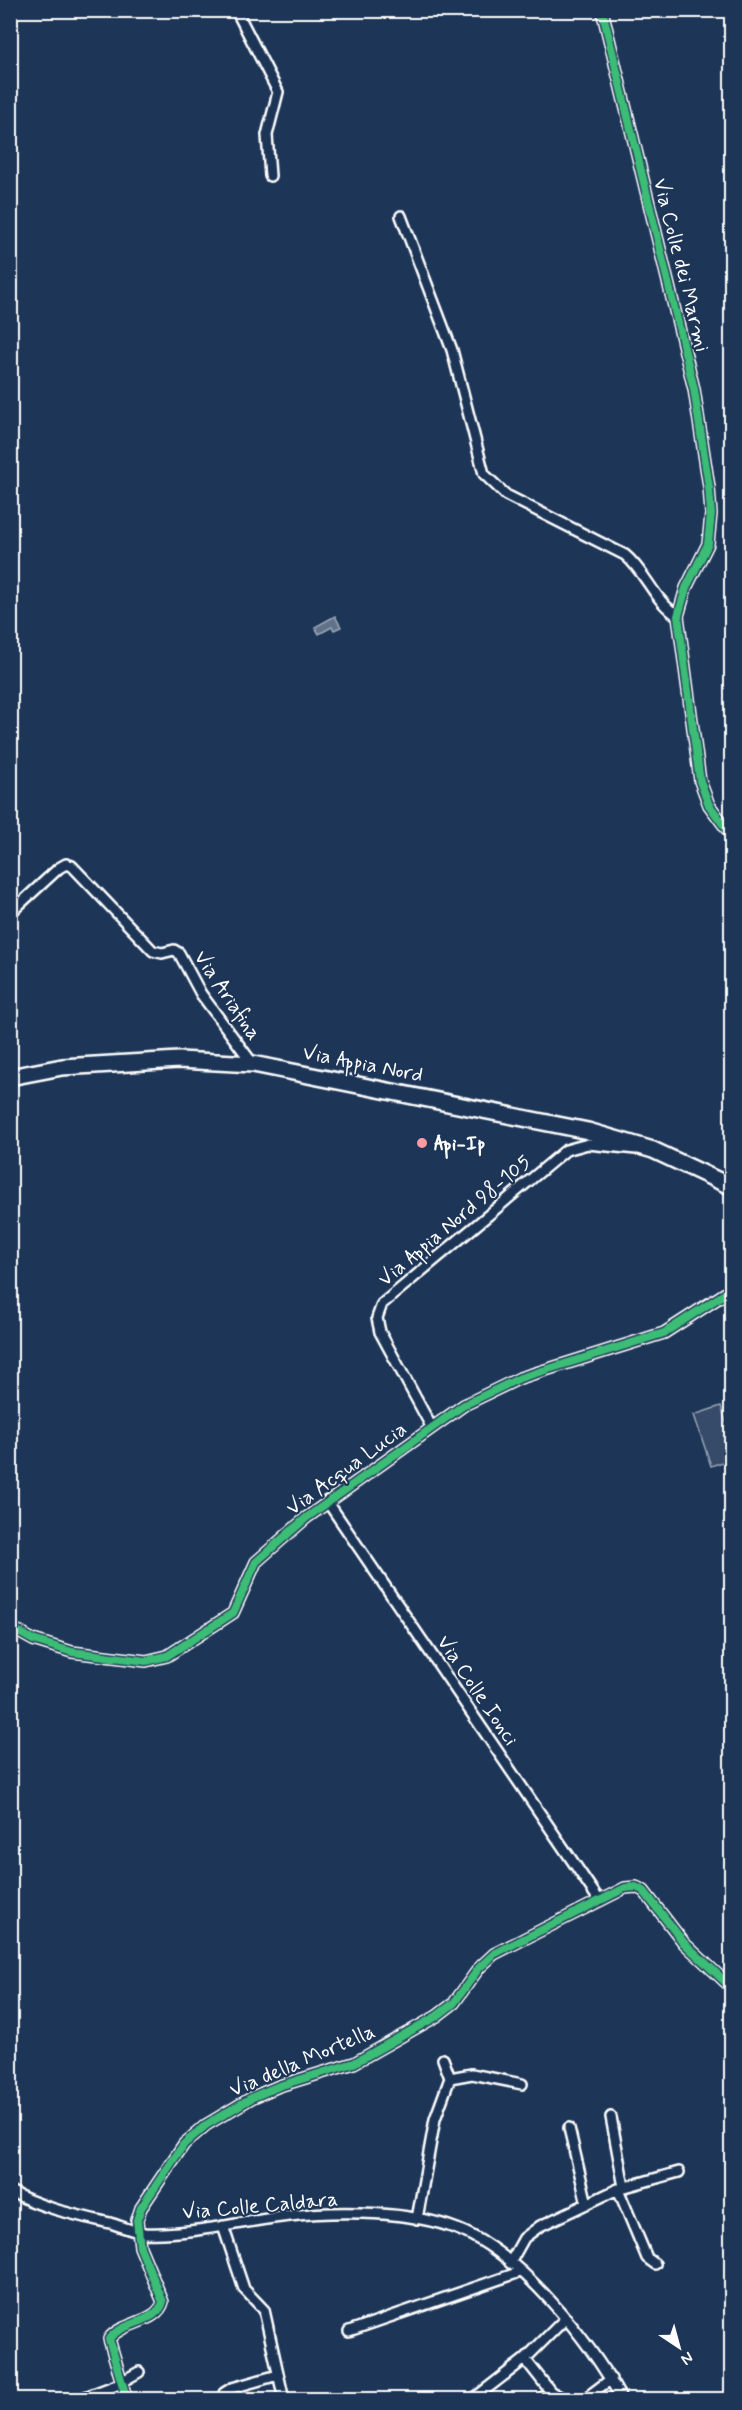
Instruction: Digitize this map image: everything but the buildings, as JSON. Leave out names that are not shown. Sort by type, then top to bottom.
[{"type":"main road","name":"Via Appia Nord","points":[[10,1077],[62,1067],[186,1060],[253,1064],[548,1122],[645,1147],[732,1187]]},
{"type":"street","points":[[236,10],[278,92],[267,135],[270,176]]},
{"type":"street","name":"Via Colle dei Marmi","points":[[602,10],[694,389],[711,514],[708,544],[686,588],[678,616],[699,775],[709,805],[732,836]]},
{"type":"street","points":[[400,216],[452,350],[478,456],[486,477],[510,497],[621,552],[637,566],[663,604],[678,616]]},
{"type":"street","name":"Via Ariafina","points":[[10,913],[59,868],[66,864],[72,866],[153,951],[178,951],[201,994],[253,1064]]},
{"type":"street","name":"Via Appia Nord 98-105","points":[[432,1428],[380,1332],[377,1318],[382,1304],[569,1149],[588,1144],[625,1150],[645,1147]]},
{"type":"street","name":"Via Acqua Lucia","points":[[10,1627],[33,1640],[67,1651],[146,1661],[160,1659],[233,1613],[256,1562],[327,1501],[476,1397],[506,1383],[669,1331],[732,1289]]},
{"type":"street","name":"Via Colle Ionci","points":[[327,1501],[599,1900]]},
{"type":"street","name":"Via della Mortella","points":[[137,2231],[138,2216],[144,2204],[180,2150],[201,2128],[267,2091],[338,2069],[371,2054],[449,2007],[479,1968],[495,1954],[625,1888],[640,1888],[684,1943],[732,1988]]},
{"type":"street","points":[[417,2219],[434,2123],[450,2078],[443,2059]]},
{"type":"street","points":[[450,2078],[472,2074],[522,2084]]},
{"type":"street","points":[[611,2117],[621,2188],[647,2258],[654,2264]]},
{"type":"street","points":[[569,2128],[587,2204]]},
{"type":"street","points":[[510,2263],[520,2243],[530,2232],[621,2188],[679,2172]]},
{"type":"street","name":"Via Colle Caldara","points":[[10,2191],[51,2208],[137,2231],[224,2226],[306,2214],[417,2219],[446,2225],[470,2234],[491,2246],[520,2272],[566,2318],[611,2379],[622,2400]]},
{"type":"street","points":[[224,2226],[244,2289],[264,2310],[284,2400]]},
{"type":"street","points":[[127,2400],[109,2339],[120,2329],[156,2313],[163,2302],[140,2247],[137,2231]]},
{"type":"street","points":[[349,2331],[520,2272]]},
{"type":"street","points":[[472,2400],[525,2359],[566,2318]]},
{"type":"street","points":[[525,2359],[551,2392],[566,2400]]},
{"type":"street","points":[[77,2400],[121,2383],[139,2372]]},
{"type":"street","points":[[223,2400],[224,2393],[230,2389],[278,2375]]},
{"type":"street","points":[[583,2400],[611,2379]]},
{"type":"street","points":[[540,2400],[551,2392]]},
{"type":"shaded area","points":[[335,616],[341,627],[334,630],[332,627],[319,634],[315,627]]},
{"type":"shaded area","points":[[721,1406],[731,1438],[731,1459],[711,1466],[694,1415]]},
{"type":"cycle path","points":[[602,10],[694,389],[711,514],[708,544],[686,588],[678,616],[700,781],[709,805],[732,836]]},
{"type":"cycle path","points":[[10,1627],[33,1640],[72,1652],[146,1661],[167,1656],[233,1613],[256,1562],[306,1518],[464,1405],[520,1378],[664,1333],[732,1289]]},
{"type":"cycle path","points":[[127,2400],[109,2339],[122,2329],[154,2315],[163,2302],[140,2247],[137,2220],[141,2208],[184,2144],[206,2125],[253,2097],[279,2086],[354,2063],[437,2016],[454,2003],[479,1968],[494,1954],[625,1888],[636,1887],[644,1891],[684,1943],[732,1988]]},
{"type":"place","name":"Api-Ip","points":[[422,1143]]}]
